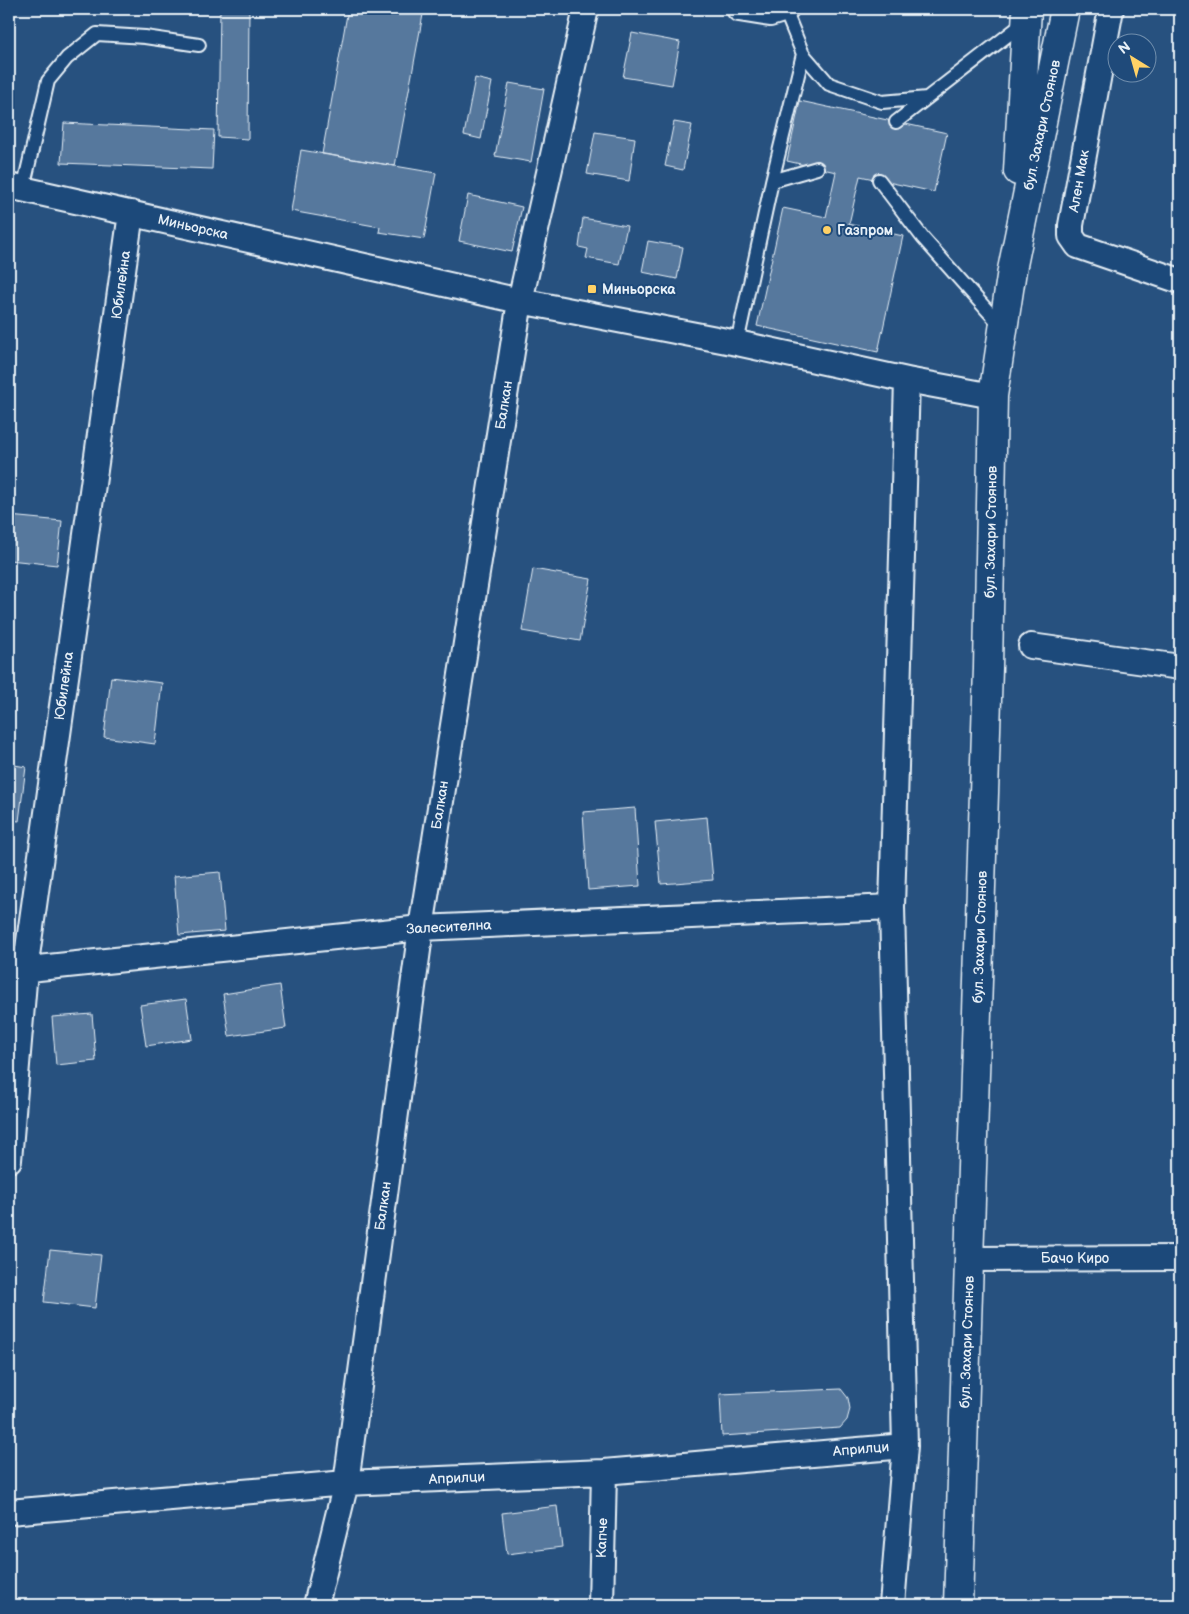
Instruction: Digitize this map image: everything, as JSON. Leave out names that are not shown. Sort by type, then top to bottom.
[{"type":"main road","name":"бул. Захари Стоянов","points":[[958,1605],[988,677],[993,396],[1012,270],[1066,9]]},
{"type":"main road","name":"бул. Захари Стоянов","points":[[1012,270],[1027,15]]},
{"type":"street","name":"Балкан","points":[[316,1605],[346,1483],[421,928],[520,301],[586,9]]},
{"type":"street","points":[[739,9],[770,14],[785,9]]},
{"type":"street","name":"Ален Мак","points":[[1111,9],[1071,225],[1071,236],[1078,246],[1180,281]]},
{"type":"street","name":"Миньорска","points":[[16,188],[520,301],[737,342],[907,380],[993,396]]},
{"type":"street","name":"Юбилейна","points":[[9,1160],[17,971],[131,213]]},
{"type":"street","points":[[892,1605],[905,1446],[892,907],[907,380]]},
{"type":"street","points":[[1031,646],[1180,667]]},
{"type":"street","name":"Залесителна","points":[[17,971],[421,928],[892,907]]},
{"type":"street","name":"Бачо Киро","points":[[970,1259],[1180,1258]]},
{"type":"street","name":"Априлци","points":[[9,1512],[346,1483],[604,1472],[905,1446]]},
{"type":"street","name":"Капче","points":[[601,1605],[604,1472]]},
{"type":"lane","points":[[785,9],[803,54],[829,84],[882,102],[927,98]]},
{"type":"lane","points":[[896,122],[1027,15]]},
{"type":"lane","points":[[16,188],[48,81],[67,58],[97,34],[145,37],[199,45]]},
{"type":"lane","points":[[737,342],[772,181],[803,54]]},
{"type":"lane","points":[[772,181],[817,168]]},
{"type":"lane","points":[[879,180],[923,238],[1004,328]]},
{"type":"building","points":[[220,9],[249,9],[248,139],[218,137]]},
{"type":"building","points":[[348,9],[424,9],[395,166],[322,154]]},
{"type":"building","points":[[632,33],[680,42],[672,85],[623,77]]},
{"type":"building","points":[[475,78],[492,82],[481,139],[464,135]]},
{"type":"building","points":[[509,83],[544,89],[531,162],[495,156]]},
{"type":"building","name":"Газпром","points":[[800,101],[947,133],[934,192],[860,176],[849,224],[903,236],[878,352],[757,326],[783,208],[826,217],[836,172],[787,161]]},
{"type":"building","points":[[674,122],[692,125],[683,170],[665,166]]},
{"type":"building","points":[[64,123],[214,130],[212,169],[61,163]]},
{"type":"building","points":[[595,132],[635,138],[629,181],[587,174]]},
{"type":"building","points":[[301,150],[436,173],[424,239],[379,232],[380,227],[291,211]]},
{"type":"building","points":[[468,195],[522,207],[512,252],[459,241]]},
{"type":"building","points":[[583,218],[627,226],[619,264],[586,258],[588,249],[579,247]]},
{"type":"building","points":[[9,229],[13,230],[9,248]]},
{"type":"building","points":[[648,241],[683,247],[677,279],[642,272]]},
{"type":"building","points":[[9,516],[62,521],[57,565],[9,560]]},
{"type":"building","points":[[533,569],[591,579],[580,641],[522,631]]},
{"type":"building","points":[[111,677],[162,683],[155,744],[104,737]]},
{"type":"building","points":[[9,764],[26,767],[19,821],[9,820]]},
{"type":"building","points":[[635,808],[640,886],[588,890],[583,812]]},
{"type":"building","points":[[707,817],[713,880],[661,884],[655,822]]},
{"type":"building","points":[[220,872],[225,931],[179,935],[174,876]]},
{"type":"building","points":[[280,985],[286,1028],[229,1036],[223,994]]},
{"type":"building","points":[[186,999],[192,1039],[146,1046],[140,1005]]},
{"type":"building","points":[[92,1014],[96,1061],[56,1065],[52,1017]]},
{"type":"building","points":[[50,1250],[101,1255],[95,1308],[44,1302]]},
{"type":"building","points":[[841,1389],[848,1398],[850,1409],[847,1420],[840,1428],[722,1436],[720,1394]]},
{"type":"building","points":[[557,1506],[562,1547],[507,1554],[502,1513]]},
{"type":"place","name":"Газпром","points":[[827,230]]},
{"type":"place","name":"Миньорска","points":[[592,289]]}]
